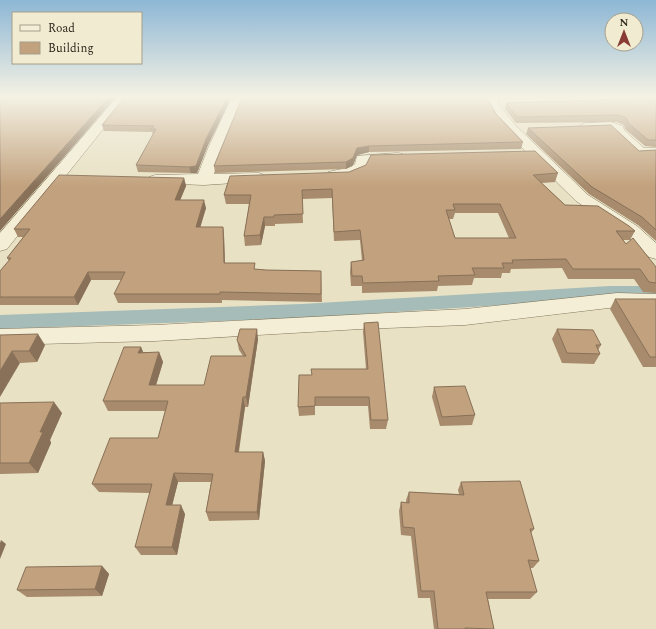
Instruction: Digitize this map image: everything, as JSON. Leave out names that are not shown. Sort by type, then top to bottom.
[{"type":"street","points":[[0,245],[100,126]]},
{"type":"street","points":[[204,180],[216,146],[225,126]]},
{"type":"street","points":[[509,126],[511,130],[538,154],[582,198],[631,230],[656,253]]},
{"type":"street","points":[[575,127],[598,126]]},
{"type":"street","points":[[612,126],[618,129],[616,130],[641,153],[656,152]]},
{"type":"street","points":[[511,130],[527,129]]},
{"type":"street","points":[[514,155],[538,154]]},
{"type":"street","points":[[319,176],[349,174],[360,169],[362,159],[415,157]]},
{"type":"street","points":[[59,176],[75,176]]},
{"type":"street","points":[[139,179],[204,180],[273,177]]},
{"type":"street","points":[[0,337],[155,333],[361,321],[465,317],[617,300],[656,301]]},
{"type":"building","points":[[0,126],[83,126],[0,219]]},
{"type":"building","points":[[154,126],[212,126],[196,166],[189,167],[136,165],[156,129],[151,129]]},
{"type":"building","points":[[230,126],[508,126],[523,142],[369,146],[357,148],[353,158],[346,162],[214,166]]},
{"type":"building","points":[[612,126],[639,151],[656,150],[656,230],[642,217],[592,187],[528,128]]},
{"type":"building","points":[[632,126],[656,126],[656,140],[648,140]]},
{"type":"building","points":[[535,151],[558,173],[533,175],[565,205],[598,206],[635,231],[616,231],[626,244],[633,238],[656,267],[656,283],[649,282],[640,269],[573,269],[566,259],[512,260],[513,263],[502,263],[504,268],[472,268],[475,275],[438,276],[439,281],[363,283],[362,276],[352,276],[351,262],[364,260],[360,230],[334,232],[332,189],[302,190],[303,214],[274,215],[274,217],[264,217],[260,235],[244,236],[251,195],[224,195],[230,176],[349,172],[366,165],[371,155]],"holes":[[[453,204],[500,204],[516,238],[455,238],[446,210],[455,210]]]},
{"type":"building","points":[[59,175],[184,178],[175,200],[204,200],[196,227],[223,227],[224,263],[255,263],[254,269],[266,270],[321,271],[321,294],[220,292],[220,294],[114,294],[125,272],[88,272],[74,297],[0,297],[0,271],[11,258],[7,258],[30,229],[14,229]]},
{"type":"building","points":[[615,299],[656,299],[656,357],[650,357]]},
{"type":"building","points":[[378,322],[388,420],[371,420],[369,397],[315,397],[315,406],[298,407],[299,375],[312,375],[311,369],[368,369],[364,323]]},
{"type":"building","points":[[240,329],[257,329],[246,397],[243,397],[235,452],[263,452],[257,512],[206,512],[213,474],[174,473],[166,505],[181,505],[172,547],[135,547],[152,484],[92,484],[110,438],[158,438],[168,401],[103,401],[124,347],[141,347],[138,353],[159,352],[149,385],[204,385],[211,356],[246,356],[237,340]]},
{"type":"building","points":[[557,329],[593,330],[601,345],[596,345],[600,354],[567,353]]},
{"type":"building","points":[[38,334],[29,351],[12,351],[0,371],[0,335]]},
{"type":"building","points":[[465,386],[475,415],[442,417],[434,387]]},
{"type":"building","points":[[54,402],[40,432],[43,432],[29,463],[0,463],[0,403]]},
{"type":"building","points":[[520,481],[534,529],[530,529],[539,561],[528,560],[537,592],[486,592],[494,629],[438,629],[434,591],[421,591],[414,528],[403,527],[401,502],[409,503],[409,492],[464,495],[461,482]]},
{"type":"building","points":[[102,566],[95,589],[17,590],[26,567]]},
{"type":"waterway","points":[[0,322],[302,311],[610,292],[656,292]]}]
